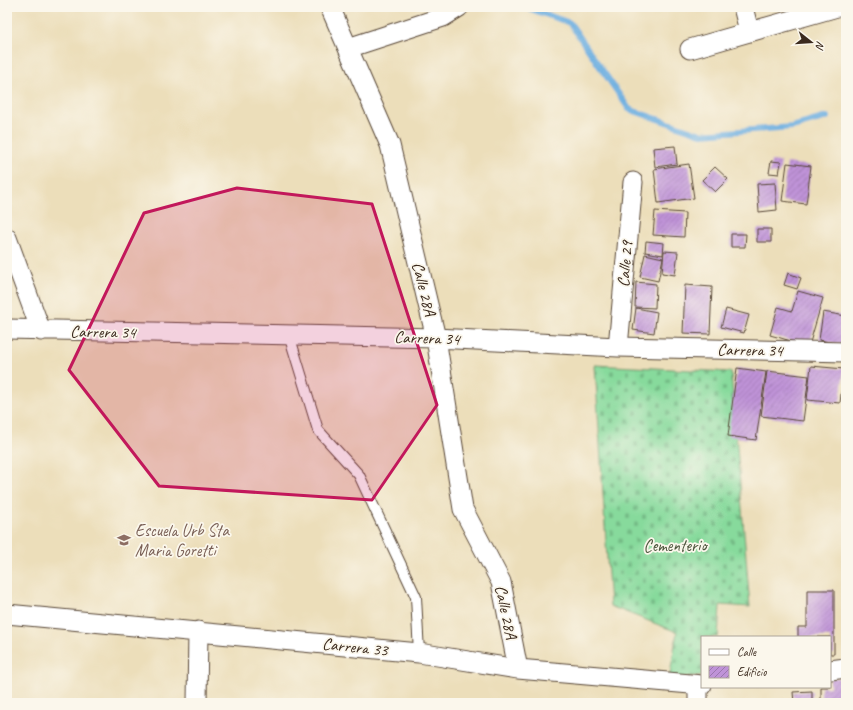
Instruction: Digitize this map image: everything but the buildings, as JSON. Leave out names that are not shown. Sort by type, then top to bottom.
[{"type":"street","name":"Calle 28A","points":[[330,7],[390,145],[436,338],[463,509],[501,582],[518,669]]},
{"type":"street","points":[[348,48],[443,17],[459,7]]},
{"type":"street","points":[[743,7],[749,31]]},
{"type":"street","points":[[690,49],[837,7]]},
{"type":"street","name":"Calle 29","points":[[618,347],[633,182]]},
{"type":"street","points":[[7,238],[40,331]]},
{"type":"street","name":"Carrera 34","points":[[7,329],[40,331],[436,338],[618,347],[846,352]]},
{"type":"street","name":"Carrera 33","points":[[7,614],[419,653],[518,669],[699,691]]},
{"type":"street","points":[[197,703],[198,631]]},
{"type":"street","points":[[831,670],[846,668]]},
{"type":"lane","points":[[289,335],[318,430],[359,475],[416,597],[419,653]]},
{"type":"highlighted area","points":[[237,188],[372,204],[437,405],[372,500],[159,486],[69,370],[144,213]]},
{"type":"green space","name":"Cementerio","points":[[595,365],[731,372],[750,607],[720,605],[718,636],[701,636],[701,675],[669,680],[677,632],[610,606]]},
{"type":"waterway","points":[[525,7],[570,23],[629,109],[634,111],[701,134],[792,127],[827,117]]},
{"type":"place","name":"Escuela Urb Sta Maria Goretti","points":[[124,540]]}]
